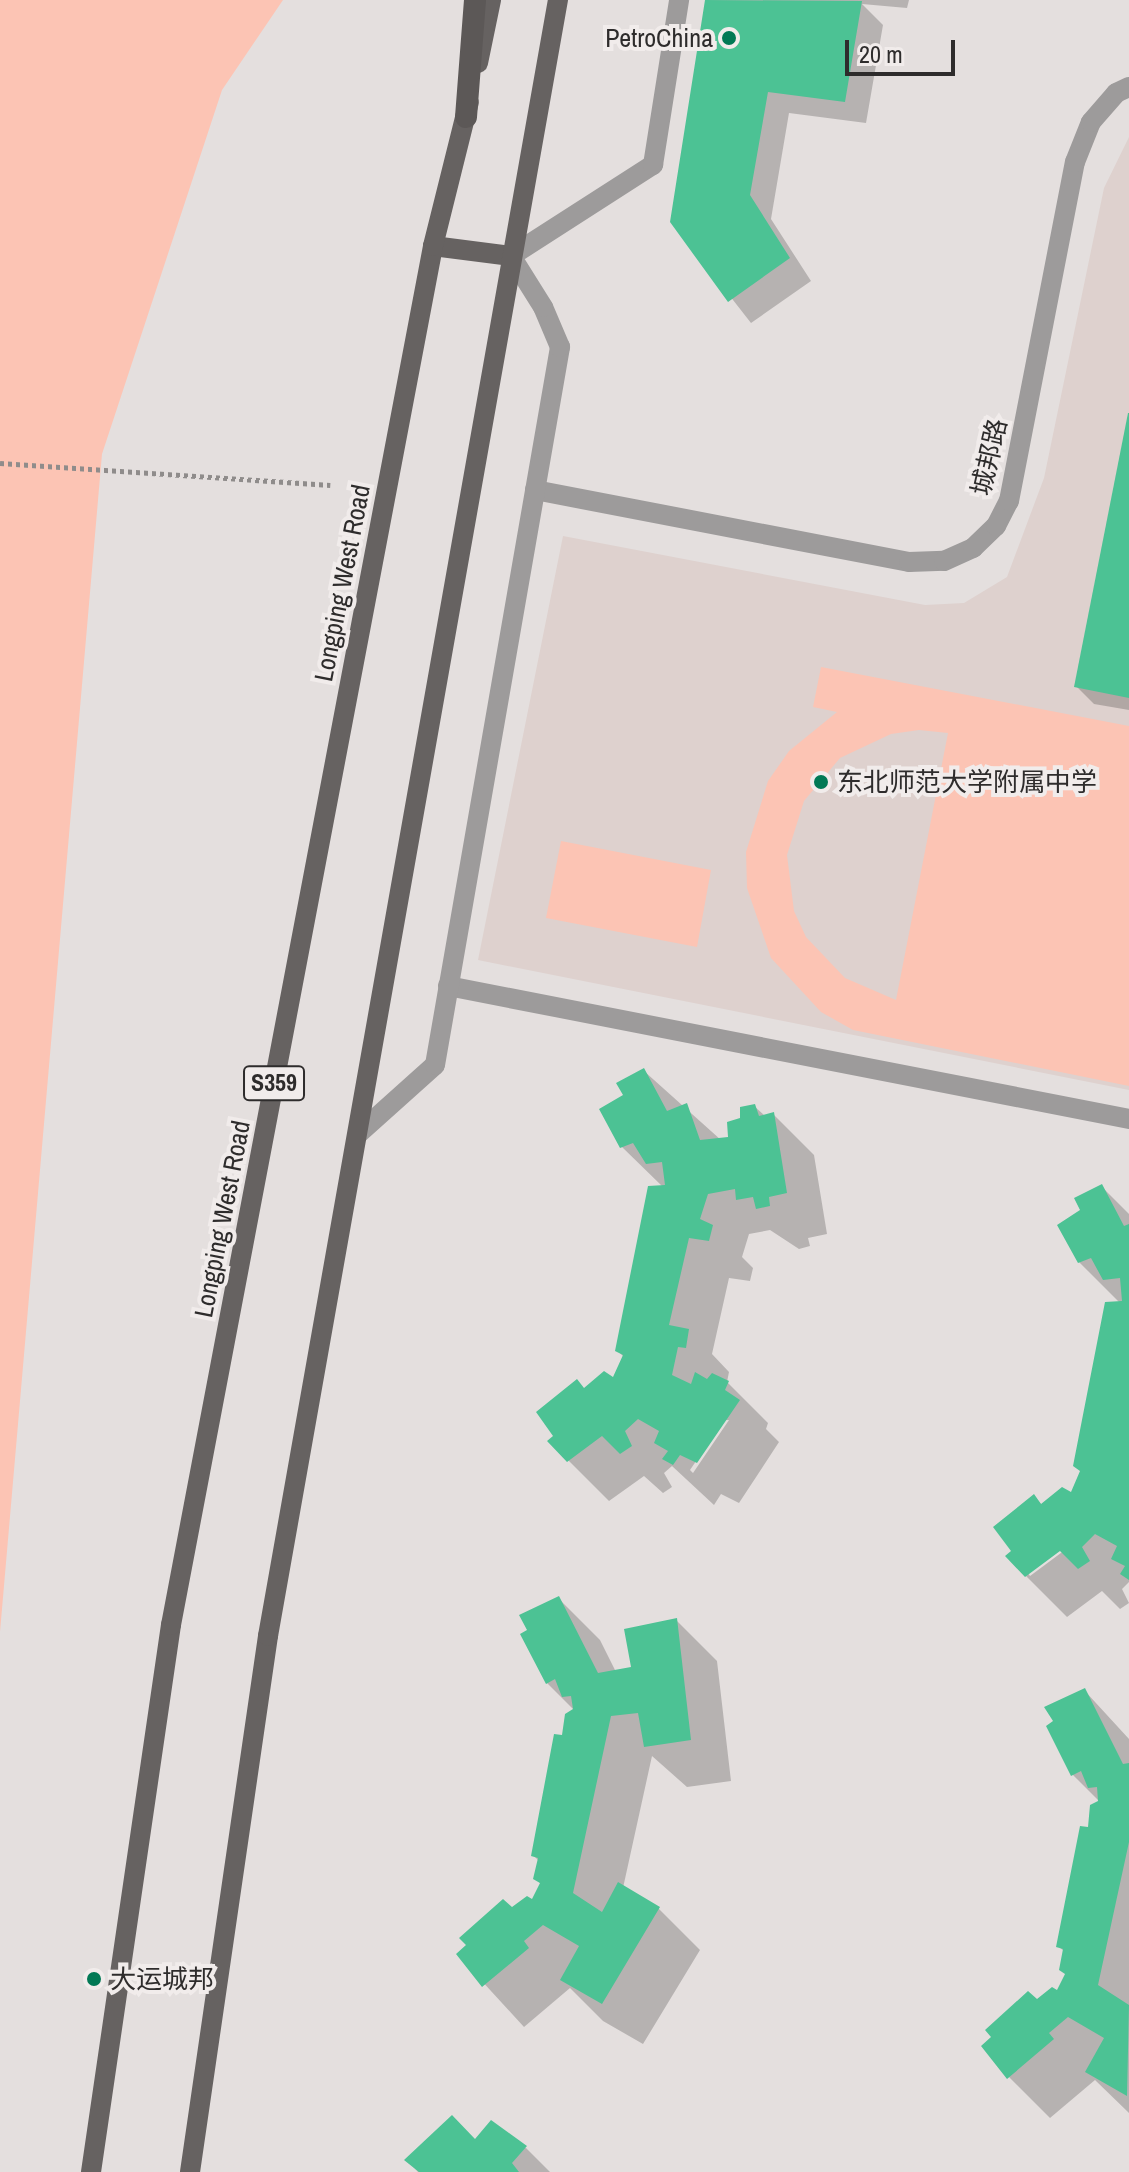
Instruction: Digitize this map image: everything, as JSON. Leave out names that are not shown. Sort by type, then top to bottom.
[{"type":"highway","points":[[466,117],[475,0]]},
{"type":"main road","name":"Longping West Road","points":[[91,2172],[174,1609],[433,246],[466,117],[491,0]]},
{"type":"main road","points":[[190,2172],[268,1636],[558,0]]},
{"type":"main road","points":[[433,246],[511,256]]},
{"type":"street","points":[[358,1134],[435,1065],[560,347],[543,307],[511,256],[653,165],[679,0]]},
{"type":"street","name":"城邦路","points":[[535,490],[909,562],[944,561],[973,548],[996,526],[1009,501],[1075,162],[1091,122],[1116,93],[1129,87]]},
{"type":"street","points":[[448,986],[1129,1119]]},
{"type":"path","points":[[0,463],[330,485]]},
{"type":"shaded area","points":[[0,0],[283,0],[222,90],[102,454],[0,1632]]},
{"type":"shaded area","name":"东北师范大学附属中学","points":[[1129,137],[1129,1090],[478,960],[563,536],[925,605],[964,603],[1007,577],[1044,478],[1104,188]]},
{"type":"shaded area","points":[[821,667],[1129,726],[1129,1086],[853,1030],[821,1012],[771,958],[747,888],[746,852],[768,781],[789,751],[837,712],[813,707]],"holes":[[[919,730],[948,733],[896,1000],[845,978],[806,937],[794,911],[787,855],[804,801],[840,758],[891,734]]]},
{"type":"shaded area","points":[[561,841],[711,870],[697,947],[546,918]]},
{"type":"building","points":[[705,0],[862,1],[845,102],[768,92],[750,195],[790,258],[728,302],[670,222]]},
{"type":"building","points":[[1129,413],[1129,698],[1074,687]]},
{"type":"building","points":[[644,1068],[667,1111],[687,1103],[700,1140],[728,1137],[727,1122],[740,1118],[740,1107],[755,1104],[759,1116],[774,1112],[787,1193],[769,1197],[770,1206],[756,1209],[753,1197],[736,1200],[735,1189],[708,1194],[700,1219],[713,1225],[709,1241],[689,1238],[669,1325],[689,1329],[686,1348],[678,1347],[672,1375],[691,1384],[695,1372],[707,1379],[712,1373],[729,1381],[725,1390],[740,1400],[697,1463],[680,1455],[673,1465],[662,1459],[668,1451],[654,1443],[659,1431],[638,1419],[625,1431],[632,1446],[620,1454],[602,1436],[567,1462],[547,1441],[553,1436],[536,1412],[577,1379],[584,1388],[604,1371],[613,1377],[623,1355],[615,1351],[648,1186],[665,1185],[662,1162],[646,1164],[633,1143],[620,1148],[599,1109],[623,1095],[616,1083]]},
{"type":"building","points":[[1102,1184],[1124,1226],[1129,1224],[1129,1580],[1120,1574],[1125,1566],[1111,1559],[1117,1546],[1095,1534],[1082,1547],[1090,1561],[1078,1569],[1060,1551],[1025,1577],[1005,1556],[1011,1551],[993,1527],[1034,1494],[1041,1504],[1062,1487],[1071,1492],[1080,1471],[1073,1466],[1105,1302],[1122,1301],[1120,1278],[1103,1280],[1091,1258],[1078,1263],[1057,1225],[1080,1210],[1074,1198]]},
{"type":"building","points":[[559,1596],[598,1673],[631,1667],[624,1629],[677,1618],[691,1740],[644,1747],[638,1713],[611,1716],[573,1893],[602,1912],[618,1882],[660,1907],[602,2004],[560,1980],[579,1946],[543,1925],[524,1941],[529,1948],[482,1987],[456,1954],[466,1945],[459,1938],[503,1899],[512,1907],[527,1896],[532,1899],[540,1883],[533,1879],[538,1858],[531,1856],[554,1734],[562,1735],[565,1714],[573,1709],[571,1696],[562,1697],[555,1679],[546,1684],[520,1634],[527,1630],[519,1615]]},
{"type":"building","points":[[1085,1688],[1123,1764],[1129,1763],[1129,1842],[1098,1985],[1129,2005],[1127,2096],[1085,2072],[1104,2038],[1068,2017],[1049,2033],[1054,2039],[1007,2079],[981,2046],[991,2037],[985,2030],[1028,1991],[1037,1999],[1052,1987],[1057,1990],[1065,1974],[1059,1970],[1063,1949],[1056,1947],[1080,1826],[1088,1827],[1090,1805],[1098,1801],[1097,1787],[1088,1788],[1081,1771],[1071,1776],[1046,1726],[1053,1721],[1044,1707]]},
{"type":"building","points":[[452,2115],[475,2139],[491,2120],[527,2146],[512,2163],[519,2172],[419,2172],[404,2160]]},
{"type":"place","name":"PetroChina","points":[[729,38]]},
{"type":"place","name":"东北师范大学附属中学","points":[[821,782]]},
{"type":"place","name":"大运城邦","points":[[94,1979]]}]
